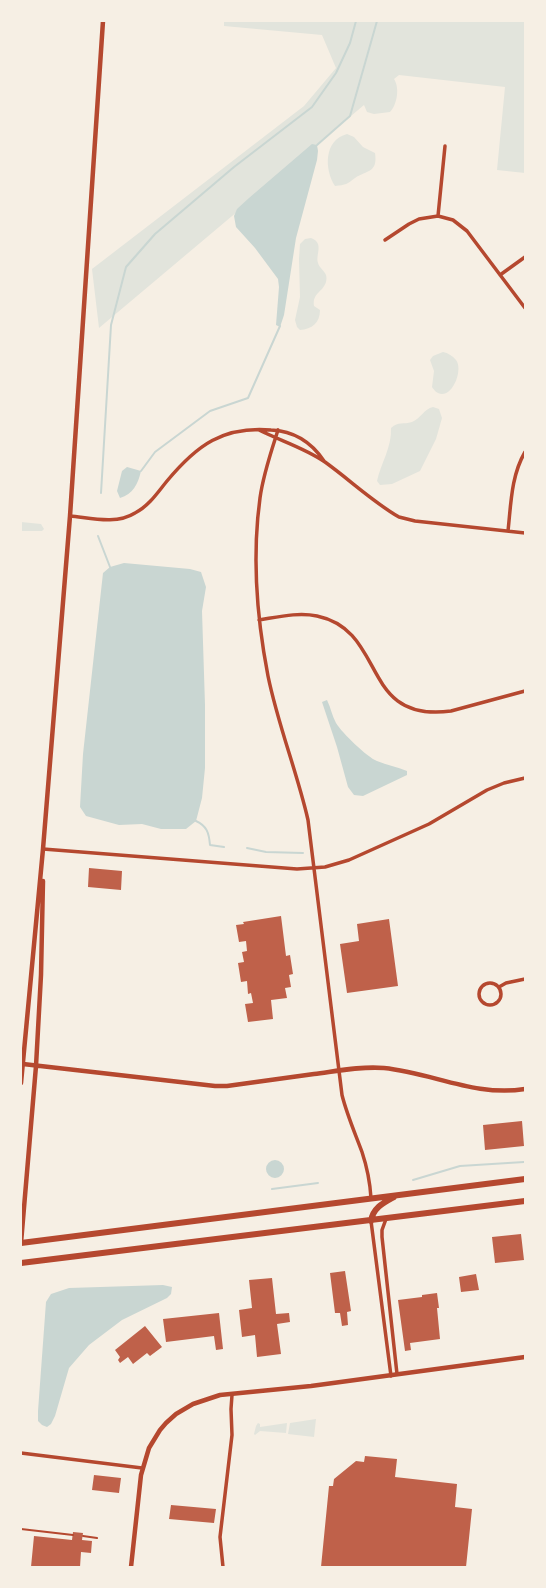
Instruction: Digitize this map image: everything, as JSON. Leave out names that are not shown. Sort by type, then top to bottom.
[{"type":"main road","points":[[21,1243],[525,1179]]},
{"type":"main road","points":[[371,1221],[372,1215],[378,1206],[397,1195]]},
{"type":"main road","points":[[21,1263],[525,1201]]},
{"type":"street","points":[[21,1083],[43,849],[70,516],[103,21]]},
{"type":"street","points":[[438,216],[445,146]]},
{"type":"street","points":[[385,240],[414,221],[426,217],[438,216],[448,218],[463,226],[525,308]]},
{"type":"street","points":[[500,275],[525,257]]},
{"type":"street","points":[[70,516],[105,520],[122,519],[135,513],[148,504],[186,459],[200,448],[227,433],[256,428],[278,430],[290,433],[306,442],[317,451],[324,461]]},
{"type":"street","points":[[256,428],[276,438],[288,441],[324,461],[399,517],[414,521],[525,533]]},
{"type":"street","points":[[278,430],[260,496],[258,514],[256,556],[259,620],[268,677],[292,763],[302,792],[308,820],[338,1071],[346,1112],[362,1152],[370,1185],[371,1198]]},
{"type":"street","points":[[508,531],[514,477],[525,452]]},
{"type":"street","points":[[259,620],[302,614],[330,620],[343,628],[356,640],[382,685],[396,701],[416,710],[439,712],[465,708],[525,691]]},
{"type":"street","points":[[43,849],[297,869],[314,868],[349,860],[429,824],[487,790],[504,783],[525,778]]},
{"type":"street","points":[[21,1243],[36,1066],[41,975],[43,849]]},
{"type":"street","points":[[499,988],[506,984],[525,979]]},
{"type":"street","points":[[492,983],[499,988],[501,994],[498,1002],[489,1005],[482,1001],[479,993],[484,985],[492,983]]},
{"type":"street","points":[[22,1064],[215,1086],[227,1086],[369,1068],[406,1072],[470,1088],[495,1091],[525,1089]]},
{"type":"street","points":[[386,1219],[382,1230],[382,1237],[397,1374]]},
{"type":"street","points":[[371,1221],[391,1376]]},
{"type":"street","points":[[131,1567],[142,1468],[149,1448],[166,1423],[176,1414],[193,1404],[220,1395],[232,1395],[391,1376],[525,1357]]},
{"type":"street","points":[[223,1567],[220,1537],[232,1435],[232,1395]]},
{"type":"street","points":[[21,1453],[142,1468]]},
{"type":"lane","points":[[21,1529],[73,1535]]},
{"type":"lane","points":[[83,1536],[97,1538]]},
{"type":"shaded area","points":[[224,21],[525,21],[525,173],[497,170],[505,87],[399,75],[394,79],[397,87],[397,96],[390,112],[374,114],[367,112],[364,105],[99,328],[92,269],[304,106],[336,68],[322,35],[224,26]]},
{"type":"shaded area","points":[[347,134],[354,137],[363,147],[375,153],[375,164],[371,170],[359,175],[348,183],[335,186],[329,172],[328,156],[334,142],[339,137]]},
{"type":"shaded area","points":[[312,144],[317,145],[317,160],[296,238],[284,315],[280,327],[276,325],[279,287],[278,279],[255,248],[236,227],[234,216],[237,209]]},
{"type":"shaded area","points":[[311,238],[318,244],[318,263],[327,279],[325,285],[316,295],[314,302],[314,306],[320,310],[320,315],[317,322],[312,327],[300,330],[297,327],[295,320],[300,297],[300,244],[305,239]]},
{"type":"shaded area","points":[[443,352],[447,353],[456,360],[458,364],[458,375],[454,386],[446,393],[440,394],[437,393],[432,387],[434,371],[430,360],[433,356]]},
{"type":"shaded area","points":[[433,407],[439,409],[442,418],[436,439],[420,471],[392,484],[380,485],[377,481],[390,442],[391,428],[399,424],[412,422]]},
{"type":"shaded area","points":[[127,467],[141,471],[132,491],[120,498],[117,491],[122,471]]},
{"type":"shaded area","points":[[21,522],[41,524],[44,529],[42,531],[21,531]]},
{"type":"shaded area","points":[[124,563],[190,569],[201,572],[206,587],[202,611],[205,705],[205,768],[202,798],[196,821],[186,829],[161,829],[142,824],[119,825],[86,816],[80,807],[83,754],[103,573],[110,567]]},
{"type":"shaded area","points":[[327,700],[336,723],[355,744],[373,759],[407,771],[407,775],[363,796],[354,795],[348,787],[322,702]]},
{"type":"shaded area","points":[[275,1160],[281,1163],[284,1169],[281,1175],[275,1178],[269,1175],[266,1169],[269,1163]]},
{"type":"shaded area","points":[[163,1285],[172,1287],[171,1294],[167,1298],[122,1320],[89,1345],[69,1368],[55,1416],[51,1424],[47,1427],[42,1425],[38,1421],[38,1411],[46,1302],[51,1294],[69,1288]]},
{"type":"shaded area","points":[[316,1419],[314,1437],[288,1434],[290,1423]]},
{"type":"shaded area","points":[[258,1423],[260,1424],[260,1427],[287,1423],[286,1433],[260,1431],[255,1435],[256,1426]]},
{"type":"building","points":[[89,868],[122,871],[121,890],[88,887]]},
{"type":"building","points":[[281,916],[286,956],[290,955],[293,974],[289,975],[291,987],[285,988],[287,998],[271,1000],[273,1019],[248,1022],[245,1004],[253,1003],[251,993],[248,994],[247,981],[241,982],[238,963],[244,962],[242,952],[247,951],[246,941],[239,942],[236,925],[244,924],[243,922]]},
{"type":"building","points":[[389,919],[398,986],[347,993],[340,944],[359,941],[357,924]]},
{"type":"building","points":[[522,1121],[524,1146],[485,1150],[483,1125]]},
{"type":"building","points":[[521,1234],[524,1260],[495,1263],[492,1237]]},
{"type":"building","points":[[345,1271],[351,1311],[347,1312],[348,1325],[342,1326],[340,1313],[335,1313],[330,1273]]},
{"type":"building","points":[[476,1274],[479,1290],[461,1292],[459,1277]]},
{"type":"building","points":[[272,1278],[276,1314],[289,1313],[290,1322],[277,1324],[281,1354],[257,1357],[255,1335],[242,1337],[239,1310],[252,1308],[249,1280]]},
{"type":"building","points":[[437,1293],[440,1339],[410,1343],[411,1350],[405,1351],[398,1300],[422,1297],[422,1295]]},
{"type":"building","points":[[219,1313],[223,1349],[216,1350],[214,1336],[166,1342],[163,1319]]},
{"type":"building","points":[[145,1326],[162,1347],[150,1356],[147,1353],[133,1364],[128,1357],[120,1363],[118,1360],[120,1357],[115,1350]]},
{"type":"building","points":[[365,1456],[397,1459],[395,1477],[457,1484],[455,1507],[472,1509],[466,1567],[321,1567],[329,1486],[333,1486],[334,1479],[356,1461],[364,1462]]},
{"type":"building","points":[[94,1475],[121,1478],[119,1493],[92,1490]]},
{"type":"building","points":[[171,1505],[216,1509],[214,1523],[169,1519]]},
{"type":"building","points":[[73,1532],[83,1533],[82,1540],[92,1541],[91,1553],[81,1552],[80,1567],[31,1567],[34,1536],[72,1540]]},
{"type":"waterway","points":[[101,493],[111,325],[126,267],[155,234],[234,167],[312,107],[336,73],[350,43],[356,21]]},
{"type":"waterway","points":[[317,145],[350,116],[377,21]]},
{"type":"waterway","points":[[141,471],[155,452],[210,411],[248,398],[280,326]]},
{"type":"waterway","points":[[98,536],[110,567]]},
{"type":"waterway","points":[[196,821],[203,825],[207,830],[210,845],[224,847]]},
{"type":"waterway","points":[[247,848],[266,852],[303,853]]},
{"type":"waterway","points":[[413,1180],[460,1166],[524,1162]]},
{"type":"waterway","points":[[272,1189],[318,1183]]}]
